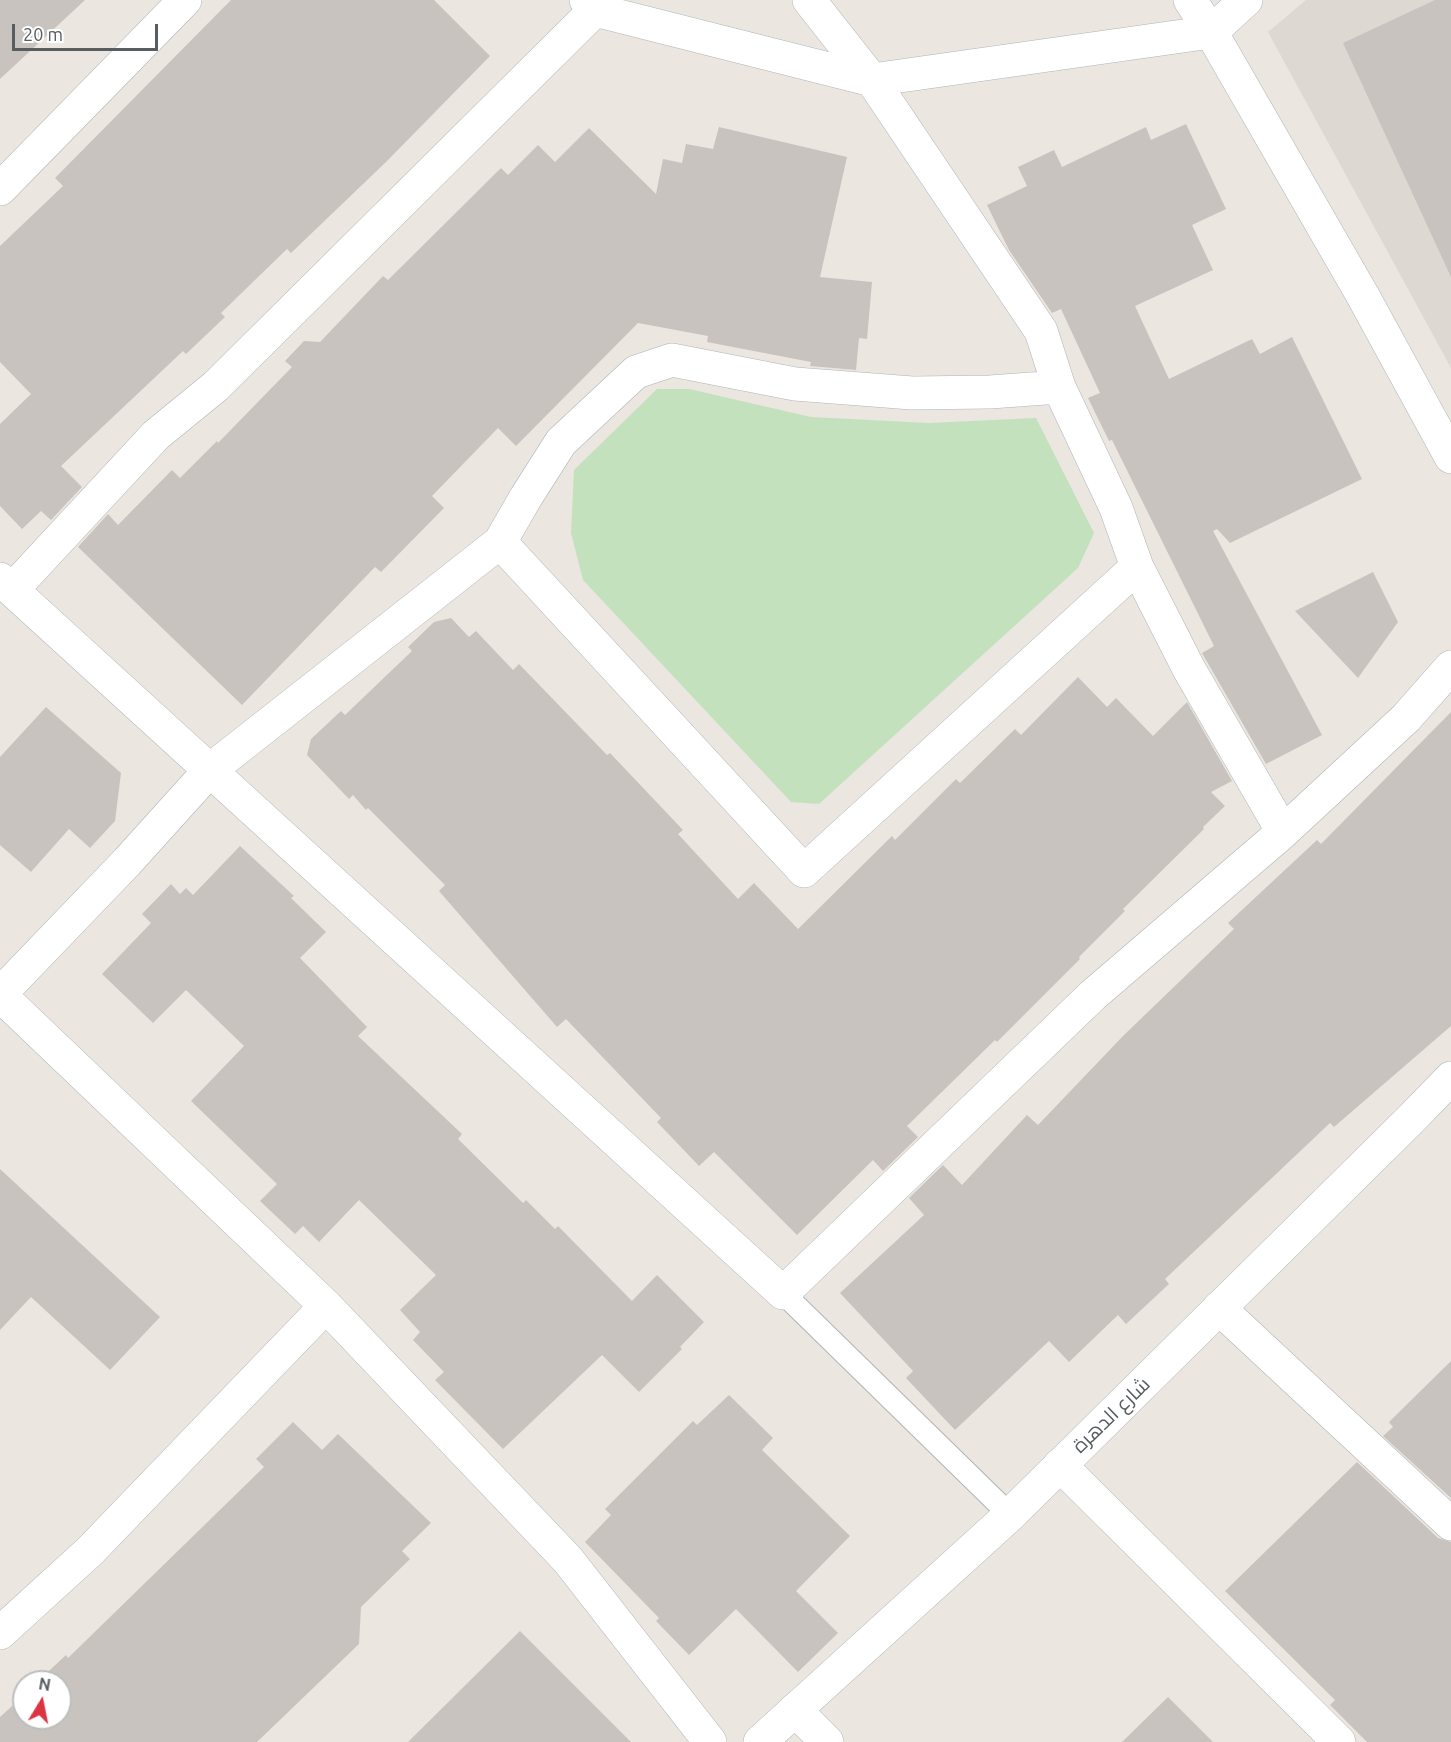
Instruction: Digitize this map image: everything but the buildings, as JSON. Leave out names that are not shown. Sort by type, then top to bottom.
[{"type":"street","points":[[0,189],[185,0]]},
{"type":"street","points":[[809,0],[872,80],[1041,331],[1059,387],[1116,508],[1137,567],[1189,669],[1283,832]]},
{"type":"street","points":[[1190,0],[1211,32],[1363,296],[1451,457]]},
{"type":"street","points":[[1246,0],[1211,32],[872,80],[590,5],[216,386],[156,435],[6,584],[783,1293],[1093,995],[1283,832],[1406,718],[1451,667]]},
{"type":"street","points":[[710,1742],[568,1560],[326,1306],[0,994],[127,862],[210,770],[500,542],[525,497],[561,442],[636,372],[672,360],[795,384],[912,393],[990,392],[1059,387]]},
{"type":"street","points":[[500,542],[804,871],[1137,567]]},
{"type":"street","name":"شارع الدهرة","points":[[760,1742],[1010,1515],[1451,1077]]},
{"type":"street","points":[[0,1633],[90,1551],[326,1306]]},
{"type":"street","points":[[1219,1308],[1451,1524]]},
{"type":"street","points":[[1060,1465],[1339,1742]]},
{"type":"street","points":[[795,1710],[827,1742]]},
{"type":"lane","points":[[783,1293],[1010,1515]]},
{"type":"shaded area","points":[[1306,0],[1451,0],[1451,368],[1268,32]]},
{"type":"green space","points":[[657,389],[689,389],[811,417],[929,423],[1036,418],[1094,533],[1078,568],[819,804],[791,802],[583,580],[571,533],[574,470]]}]
